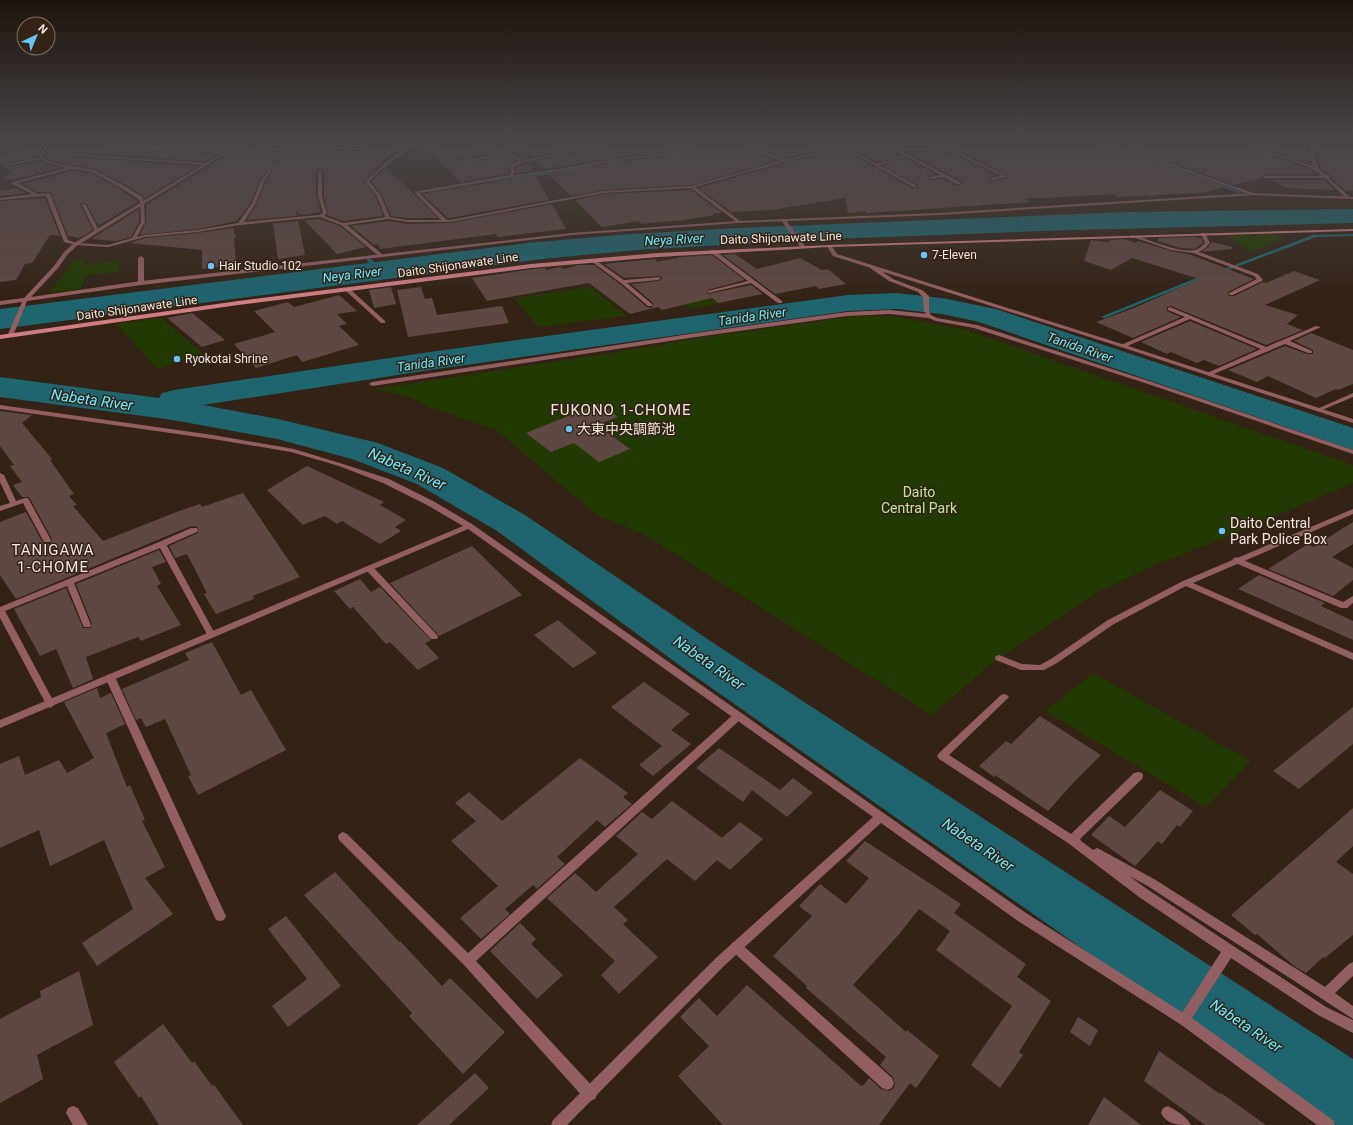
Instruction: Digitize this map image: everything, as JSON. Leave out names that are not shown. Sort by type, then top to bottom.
[{"type":"main road","name":"Daito Shijonawate Line","points":[[0,337],[230,304],[531,266],[712,251],[1132,236],[1351,231]]},
{"type":"street","points":[[0,199],[42,194]]},
{"type":"street","points":[[48,194],[66,241],[76,244],[108,246],[134,238],[198,231],[240,224],[320,216],[343,224],[380,255]]},
{"type":"street","points":[[134,238],[143,222],[142,202],[140,198],[135,194]]},
{"type":"street","points":[[10,336],[24,302],[56,267],[66,253],[76,244],[155,194]]},
{"type":"street","points":[[240,224],[254,203],[257,194]]},
{"type":"street","points":[[320,194],[325,213],[320,216]]},
{"type":"street","points":[[378,194],[388,218]]},
{"type":"street","points":[[418,194],[445,221]]},
{"type":"street","points":[[343,224],[388,218],[407,221],[445,221],[590,194]]},
{"type":"street","points":[[702,194],[738,222]]},
{"type":"street","points":[[0,303],[24,302],[141,283],[572,234],[738,222],[947,214],[1245,194]]},
{"type":"street","points":[[1266,194],[1351,198]]},
{"type":"street","points":[[84,205],[97,231]]},
{"type":"street","points":[[784,221],[803,247]]},
{"type":"street","points":[[1195,252],[1204,248],[1208,243],[1203,234]]},
{"type":"street","points":[[1132,236],[1181,250],[1195,252],[1256,275],[1260,280],[1231,294]]},
{"type":"street","points":[[829,246],[835,255],[1320,409],[1353,421]]},
{"type":"street","points":[[712,251],[753,280],[780,302]]},
{"type":"street","points":[[141,258],[141,283]]},
{"type":"street","points":[[594,261],[624,282],[650,305]]},
{"type":"street","points":[[872,267],[891,280],[920,291],[926,296],[927,314]]},
{"type":"street","points":[[624,282],[658,278]]},
{"type":"street","points":[[710,292],[753,280]]},
{"type":"street","points":[[348,290],[383,322]]},
{"type":"street","points":[[1170,309],[1265,349]]},
{"type":"street","points":[[372,384],[834,316],[890,312],[927,314],[982,328],[1353,452]]},
{"type":"street","points":[[1123,346],[1190,317]]},
{"type":"street","points":[[1209,374],[1318,327]]},
{"type":"street","points":[[1286,342],[1310,352]]},
{"type":"street","points":[[1320,409],[1353,395]]},
{"type":"street","points":[[0,407],[213,436],[292,450],[386,481],[430,503],[469,526],[1022,917],[1184,1020],[1328,1125]]},
{"type":"street","points":[[0,475],[14,504]]},
{"type":"street","points":[[0,509],[25,500],[47,540]]},
{"type":"street","points":[[999,658],[1021,667],[1041,668],[1054,661],[1111,622],[1186,583],[1236,560],[1353,511]]},
{"type":"street","points":[[0,724],[469,526]]},
{"type":"street","points":[[50,704],[0,610],[194,530]]},
{"type":"street","points":[[162,544],[211,634]]},
{"type":"street","points":[[1236,560],[1344,606],[1353,599]]},
{"type":"street","points":[[370,569],[434,637]]},
{"type":"street","points":[[68,582],[87,625]]},
{"type":"street","points":[[1186,583],[1353,657]]},
{"type":"street","points":[[110,678],[220,916]]},
{"type":"street","points":[[1004,697],[942,756],[1072,840],[1144,893],[1229,950],[1322,1011],[1353,1027]]},
{"type":"street","points":[[468,961],[738,716]]},
{"type":"street","points":[[1072,840],[1138,776]]},
{"type":"street","points":[[558,1125],[716,966],[881,817]]},
{"type":"street","points":[[343,837],[468,961],[590,1094]]},
{"type":"street","points":[[1072,840],[1150,882],[1326,994],[1353,1013]]},
{"type":"street","points":[[736,947],[887,1083]]},
{"type":"street","points":[[1184,1020],[1229,950]]},
{"type":"street","points":[[1326,994],[1353,968]]},
{"type":"street","points":[[73,1112],[81,1125]]},
{"type":"street","points":[[1168,1112],[1184,1125]]},
{"type":"green space","points":[[1272,234],[1284,239],[1250,252],[1229,236]]},
{"type":"green space","points":[[87,259],[82,265],[120,260],[118,272],[87,275],[81,289],[49,293],[75,260]]},
{"type":"green space","points":[[590,287],[627,316],[537,327],[515,298]]},
{"type":"green space","points":[[696,287],[719,304],[690,309],[663,291]]},
{"type":"green space","name":"Daito Central Park","points":[[856,316],[892,316],[966,330],[1353,465],[1353,483],[1208,545],[1161,562],[1096,593],[992,663],[932,715],[645,535],[597,515],[496,430],[429,407],[408,396],[375,389],[650,347],[697,338]]},
{"type":"green space","points":[[162,318],[203,354],[158,369],[116,324]]},
{"type":"green space","points":[[1093,673],[1251,761],[1206,807],[1045,711]]},
{"type":"water","name":"Neya River","points":[[1353,209],[1353,223],[1073,230],[830,239],[637,250],[542,259],[0,329],[0,309],[527,243],[631,234],[738,228],[1128,212]]},
{"type":"building","points":[[0,194],[14,194],[0,196]]},
{"type":"building","points":[[52,194],[128,194],[138,202],[98,226],[87,204],[81,203],[81,206],[93,230],[80,238],[68,236]]},
{"type":"building","points":[[141,194],[151,194],[144,199]]},
{"type":"building","points":[[163,194],[254,194],[251,202],[237,221],[198,229],[140,235],[146,222],[146,205]]},
{"type":"building","points":[[261,194],[316,194],[321,212],[300,215],[296,211],[297,216],[247,220],[257,204]]},
{"type":"building","points":[[324,194],[374,194],[383,216],[343,221],[327,215],[328,213]]},
{"type":"building","points":[[414,194],[438,218],[407,218],[391,216],[382,195]]},
{"type":"building","points":[[423,194],[546,194],[549,200],[450,218],[448,218]]},
{"type":"building","points":[[602,194],[697,194],[722,213],[712,213],[714,215],[683,220],[641,224],[639,221],[602,227],[575,200]]},
{"type":"building","points":[[707,194],[1105,194],[1025,199],[1030,202],[867,213],[865,211],[848,213],[845,198],[771,210],[731,212]]},
{"type":"building","points":[[1114,194],[1170,194],[1117,197]]},
{"type":"building","points":[[45,198],[60,236],[50,235],[32,263],[25,264],[16,280],[0,282],[0,201]]},
{"type":"building","points":[[552,204],[566,229],[498,237],[496,234],[380,249],[378,244],[374,245],[351,226],[388,221],[407,224],[450,223]]},
{"type":"building","points":[[139,209],[139,222],[131,237],[116,241],[91,239]]},
{"type":"building","points":[[320,219],[340,226],[366,247],[337,254],[304,220]]},
{"type":"building","points":[[298,221],[305,255],[278,259],[273,223]]},
{"type":"building","points":[[233,228],[236,238],[234,238],[236,265],[202,269],[202,250],[130,243],[145,238]]},
{"type":"building","points":[[1195,237],[1202,239],[1203,243],[1195,249],[1180,248],[1157,241],[1160,238]]},
{"type":"building","points":[[1124,239],[1189,254],[1254,279],[1228,292],[1229,296],[1234,296],[1263,282],[1266,283],[1294,271],[1320,280],[1265,305],[1298,315],[1287,324],[1303,330],[1266,345],[1171,306],[1167,307],[1167,311],[1181,317],[1133,338],[1096,322],[1134,308],[1199,279],[1132,258],[1111,270],[1084,261],[1091,240],[1107,242],[1111,240]]},
{"type":"building","points":[[1211,242],[1232,247],[1232,249],[1202,252],[1211,244]]},
{"type":"building","points":[[735,254],[757,269],[800,258],[822,270],[828,269],[846,284],[819,289],[816,286],[775,294],[723,255]]},
{"type":"building","points":[[712,255],[745,280],[708,290],[707,294],[751,285],[763,294],[718,303],[712,298],[662,310],[658,307],[630,314],[589,283],[487,301],[472,278],[534,269],[545,268],[546,270],[561,267],[563,269],[578,265],[594,265],[620,284],[647,307],[652,308],[653,303],[631,284],[658,281],[662,279],[661,276],[624,278],[604,264],[655,259],[657,262],[682,257]]},
{"type":"building","points":[[391,287],[396,304],[374,308],[369,290]]},
{"type":"building","points":[[421,287],[425,299],[432,298],[437,315],[502,306],[509,323],[408,337],[397,290]]},
{"type":"building","points":[[339,295],[357,311],[337,314],[347,324],[339,326],[359,345],[302,362],[297,355],[256,368],[234,344],[275,332],[254,311],[288,302],[294,307]]},
{"type":"building","points":[[192,313],[225,340],[202,347],[167,318]]},
{"type":"building","points":[[1190,321],[1257,349],[1219,366],[1204,360],[1197,363],[1171,352],[1167,354],[1141,342]]},
{"type":"building","points":[[1311,333],[1353,350],[1353,384],[1338,390],[1336,389],[1316,398],[1268,376],[1257,382],[1228,370],[1285,346],[1307,354],[1313,354],[1313,350],[1294,341]]},
{"type":"building","name":"大東中央調節池","points":[[600,403],[618,417],[597,425],[630,449],[599,462],[574,443],[551,452],[526,433]]},
{"type":"building","points":[[0,411],[32,415],[22,423],[52,459],[50,460],[74,494],[69,496],[77,505],[73,506],[103,541],[179,511],[200,504],[202,507],[243,493],[300,577],[253,596],[254,599],[216,614],[204,594],[207,593],[187,554],[175,558],[169,546],[198,533],[198,527],[191,526],[16,599],[0,575],[0,522],[26,512],[43,543],[50,544],[52,539],[29,497],[22,497],[13,485],[22,482],[10,466],[14,465],[0,446]]},
{"type":"building","points":[[307,466],[384,502],[380,505],[406,520],[395,527],[401,531],[380,544],[342,521],[337,524],[325,516],[303,525],[267,490]]},
{"type":"building","points":[[1353,522],[1353,544],[1332,557],[1353,568],[1353,580],[1333,596],[1268,569],[1308,544],[1313,547]]},
{"type":"building","points":[[472,546],[522,595],[439,636],[390,583]]},
{"type":"building","points":[[159,550],[166,562],[152,567],[161,584],[157,586],[181,625],[141,641],[138,637],[86,657],[93,679],[73,688],[56,649],[40,656],[14,609],[66,588],[83,628],[90,628],[92,624],[76,584]]},
{"type":"building","points":[[1259,575],[1325,603],[1321,606],[1353,621],[1353,640],[1238,589]]},
{"type":"building","points":[[360,579],[371,592],[380,587],[431,640],[425,643],[439,658],[418,670],[390,642],[386,644],[353,607],[350,609],[334,591]]},
{"type":"building","points":[[558,620],[597,653],[573,668],[534,635]]},
{"type":"building","points":[[212,642],[241,695],[251,690],[286,750],[198,795],[188,776],[191,775],[165,719],[146,727],[141,718],[136,720],[122,689],[189,660],[185,653]]},
{"type":"building","points":[[644,682],[690,714],[671,730],[691,744],[653,776],[639,765],[662,746],[611,707]]},
{"type":"building","points":[[97,688],[100,698],[111,693],[125,724],[106,733],[127,787],[130,785],[145,820],[142,821],[165,867],[145,878],[173,914],[97,966],[82,943],[133,909],[104,840],[50,866],[39,830],[0,848],[0,764],[19,756],[25,775],[59,760],[67,773],[94,758],[64,702]]},
{"type":"building","points":[[1353,707],[1353,744],[1299,789],[1273,771]]},
{"type":"building","points":[[1040,716],[1101,755],[1048,811],[995,775],[994,777],[979,766],[1006,741],[1011,744]]},
{"type":"building","points":[[719,748],[780,790],[793,778],[813,793],[787,817],[752,790],[743,802],[696,768]]},
{"type":"building","points":[[580,758],[628,793],[623,797],[632,804],[605,827],[597,820],[557,857],[565,864],[537,889],[533,885],[505,909],[510,914],[481,939],[460,918],[498,886],[451,841],[476,821],[455,803],[469,792],[502,821]]},
{"type":"building","points":[[1160,790],[1193,811],[1180,827],[1177,825],[1162,844],[1158,841],[1135,866],[1091,835],[1109,816],[1125,827]]},
{"type":"building","points":[[672,801],[722,838],[740,822],[763,839],[730,870],[717,860],[695,881],[667,859],[614,907],[628,920],[623,924],[658,957],[619,994],[601,975],[615,961],[547,898],[575,873],[596,892],[638,854],[616,836],[642,812],[652,819]]},
{"type":"building","points":[[1353,808],[1353,846],[1336,862],[1353,874],[1353,935],[1325,958],[1323,957],[1306,973],[1294,966],[1257,934],[1255,935],[1231,915]]},
{"type":"building","points":[[865,841],[961,904],[954,913],[1026,964],[1017,977],[1051,1001],[1019,1052],[1023,1055],[1000,1088],[971,1065],[1012,1006],[936,950],[950,931],[919,909],[900,933],[853,985],[906,1032],[907,1030],[939,1056],[916,1088],[910,1083],[879,1125],[723,1125],[678,1076],[709,1046],[680,1017],[699,998],[717,1016],[747,985],[861,1086],[863,1086],[869,1078],[881,1089],[888,1091],[893,1089],[895,1084],[893,1077],[880,1065],[886,1057],[806,988],[807,986],[773,956],[812,916],[799,906],[820,884],[846,904],[869,878],[846,861]]},
{"type":"building","points":[[335,872],[399,942],[400,941],[442,986],[450,978],[505,1032],[463,1074],[409,1016],[412,1013],[304,895]]},
{"type":"building","points":[[286,916],[341,986],[288,1027],[272,1006],[307,979],[268,929]]},
{"type":"building","points":[[520,923],[536,939],[531,944],[563,975],[537,999],[490,951]]},
{"type":"building","points":[[79,971],[93,1025],[37,1055],[43,1079],[0,1103],[0,1019],[41,997],[40,991]]},
{"type":"building","points":[[1078,1017],[1098,1030],[1090,1046],[1070,1032]]},
{"type":"building","points":[[163,1024],[192,1063],[194,1061],[212,1086],[214,1085],[243,1125],[159,1125],[141,1096],[139,1098],[114,1062]]},
{"type":"building","points":[[1159,1051],[1266,1125],[1205,1125],[1144,1081]]},
{"type":"building","points":[[475,1073],[489,1088],[449,1125],[417,1125]]},
{"type":"building","points":[[1104,1097],[1141,1125],[1088,1125]]},
{"type":"waterway","points":[[1218,272],[1315,236],[1353,235]]},
{"type":"waterway","points":[[369,260],[379,269]]},
{"type":"waterway","points":[[1103,317],[1208,275]]},
{"type":"waterway","name":"Tanida River","points":[[174,400],[430,361],[848,303],[896,301],[942,306],[986,315],[1353,440]]},
{"type":"waterway","name":"Nabeta River","points":[[0,387],[173,410],[278,429],[365,451],[430,476],[511,523],[702,658],[1353,1098]]},
{"type":"place","name":"7-Eleven","points":[[924,255]]},
{"type":"place","name":"Hair Studio 102","points":[[211,266]]},
{"type":"place","name":"Ryokotai Shrine","points":[[177,359]]},
{"type":"place","name":"大東中央調節池","points":[[569,429]]},
{"type":"place","name":"Daito Central Park Police Box","points":[[1222,531]]},
{"type":"district","name":"FUKONO 1-CHOME","points":[[621,410]]},
{"type":"district","name":"TANIGAWA 1-CHOME","points":[[53,558]]}]
